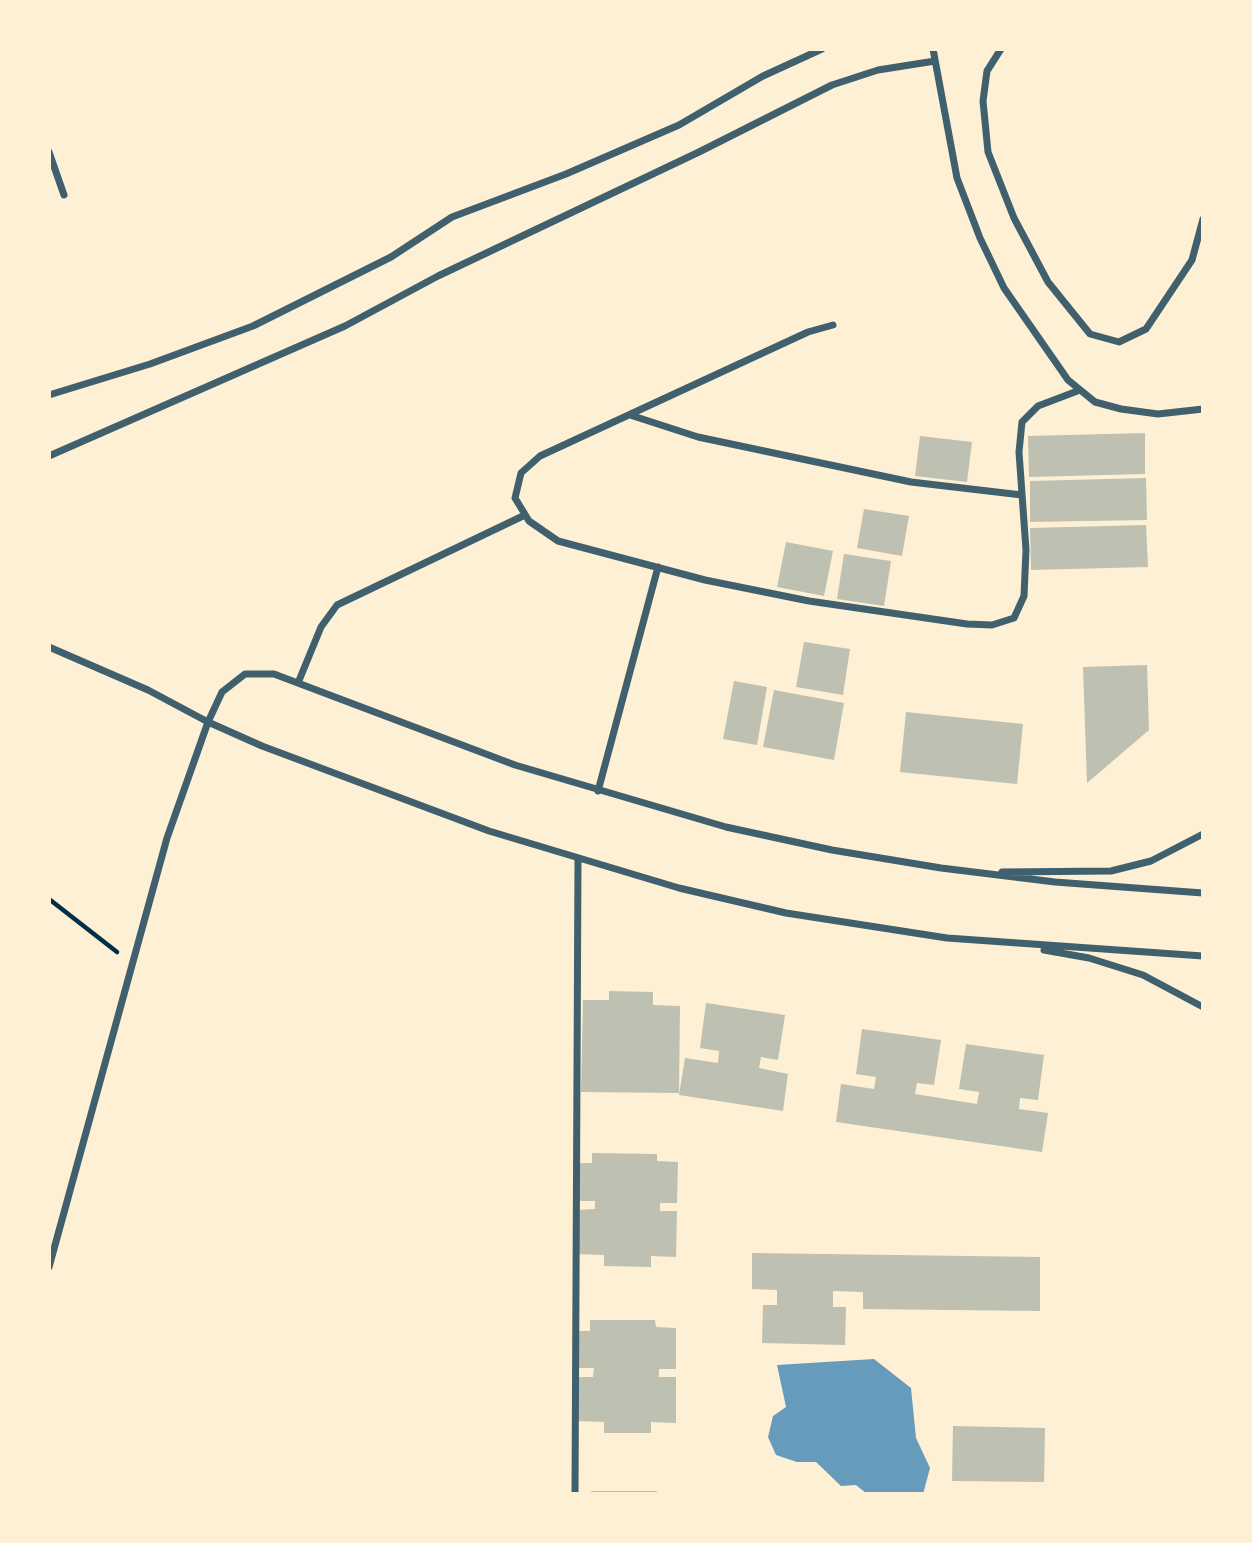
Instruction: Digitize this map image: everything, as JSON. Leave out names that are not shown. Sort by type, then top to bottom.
[{"type":"street","points":[[49,395],[150,364],[253,326],[391,257],[452,217],[566,174],[679,125],[763,75],[822,49]]},
{"type":"street","points":[[1002,49],[987,71],[984,101],[988,152],[1014,218],[1048,282],[1090,334],[1119,342],[1146,329],[1192,260],[1203,219]]},
{"type":"street","points":[[49,456],[345,326],[438,276],[687,158],[832,85],[934,55],[957,178],[980,238],[1004,288],[1068,380],[1096,402],[1121,409],[1158,414],[1203,410]]},
{"type":"street","points":[[49,152],[64,195]]},
{"type":"street","points":[[832,325],[808,332],[540,456],[522,473],[515,498],[529,521],[558,541],[809,601],[967,624],[992,625],[1014,618],[1024,596],[1026,550],[1019,452],[1022,422],[1038,406],[1080,390]]},
{"type":"street","points":[[630,415],[698,438],[911,482],[1022,495]]},
{"type":"street","points":[[298,683],[321,627],[337,605],[525,515]]},
{"type":"street","points":[[598,791],[658,567]]},
{"type":"street","points":[[49,647],[148,690],[208,722],[262,746],[451,817],[578,860],[786,914],[878,929],[1009,944],[1203,956]]},
{"type":"street","points":[[49,1267],[167,838],[208,722],[222,692],[245,674],[274,674],[515,765],[726,827],[805,845],[962,871],[1055,882],[1203,893]]},
{"type":"street","points":[[962,871],[1111,871],[1151,861],[1203,834]]},
{"type":"street","points":[[575,1494],[578,860]]},
{"type":"street","points":[[1009,944],[1089,958],[1143,975],[1203,1007]]},
{"type":"path","points":[[49,899],[133,964]]},
{"type":"water","points":[[874,1359],[911,1388],[916,1438],[930,1468],[923,1494],[867,1494],[856,1485],[841,1486],[816,1462],[797,1462],[776,1455],[768,1437],[773,1416],[786,1407],[777,1365]]},
{"type":"building","points":[[1145,433],[1145,474],[1029,477],[1028,436]]},
{"type":"building","points":[[920,436],[972,442],[967,482],[915,476]]},
{"type":"building","points":[[1146,478],[1147,520],[1030,522],[1030,481]]},
{"type":"building","points":[[864,509],[909,516],[902,556],[857,548]]},
{"type":"building","points":[[1146,525],[1148,567],[1031,570],[1030,528]]},
{"type":"building","points":[[786,542],[833,551],[824,596],[777,587]]},
{"type":"building","points":[[844,554],[891,561],[884,606],[837,599]]},
{"type":"building","points":[[804,642],[850,649],[843,695],[796,687]]},
{"type":"building","points":[[1147,665],[1149,730],[1087,783],[1083,667]]},
{"type":"building","points":[[734,681],[767,687],[757,745],[723,739]]},
{"type":"building","points":[[774,690],[844,703],[834,760],[763,747]]},
{"type":"building","points":[[906,712],[1023,724],[1017,784],[900,772]]},
{"type":"building","points":[[609,991],[653,992],[653,1005],[680,1006],[679,1093],[581,1092],[583,1000],[609,1000]]},
{"type":"building","points":[[706,1003],[785,1015],[778,1060],[761,1057],[759,1068],[788,1074],[783,1111],[679,1095],[685,1058],[718,1063],[719,1051],[700,1048]]},
{"type":"building","points":[[862,1029],[941,1040],[934,1085],[917,1083],[915,1094],[977,1104],[979,1092],[959,1089],[966,1044],[1044,1055],[1038,1100],[1020,1098],[1019,1109],[1048,1113],[1042,1152],[836,1122],[841,1084],[874,1089],[876,1077],[856,1074]]},
{"type":"building","points":[[592,1153],[657,1154],[657,1161],[678,1162],[677,1203],[660,1203],[660,1211],[677,1211],[676,1257],[651,1256],[651,1267],[604,1266],[604,1255],[576,1254],[577,1210],[595,1209],[595,1201],[577,1201],[578,1163],[592,1163]]},
{"type":"building","points":[[752,1253],[1040,1257],[1040,1311],[863,1309],[863,1292],[833,1291],[833,1307],[846,1307],[845,1345],[762,1343],[763,1305],[777,1305],[777,1290],[752,1289]]},
{"type":"building","points":[[590,1320],[655,1320],[656,1327],[676,1328],[676,1369],[659,1369],[659,1377],[676,1377],[676,1423],[651,1422],[651,1433],[604,1433],[604,1422],[576,1421],[577,1377],[593,1377],[594,1368],[576,1368],[576,1331],[590,1331]]},
{"type":"building","points":[[953,1426],[1045,1428],[1044,1482],[952,1481]]},
{"type":"building","points":[[591,1491],[657,1491],[657,1494],[591,1494]]}]
